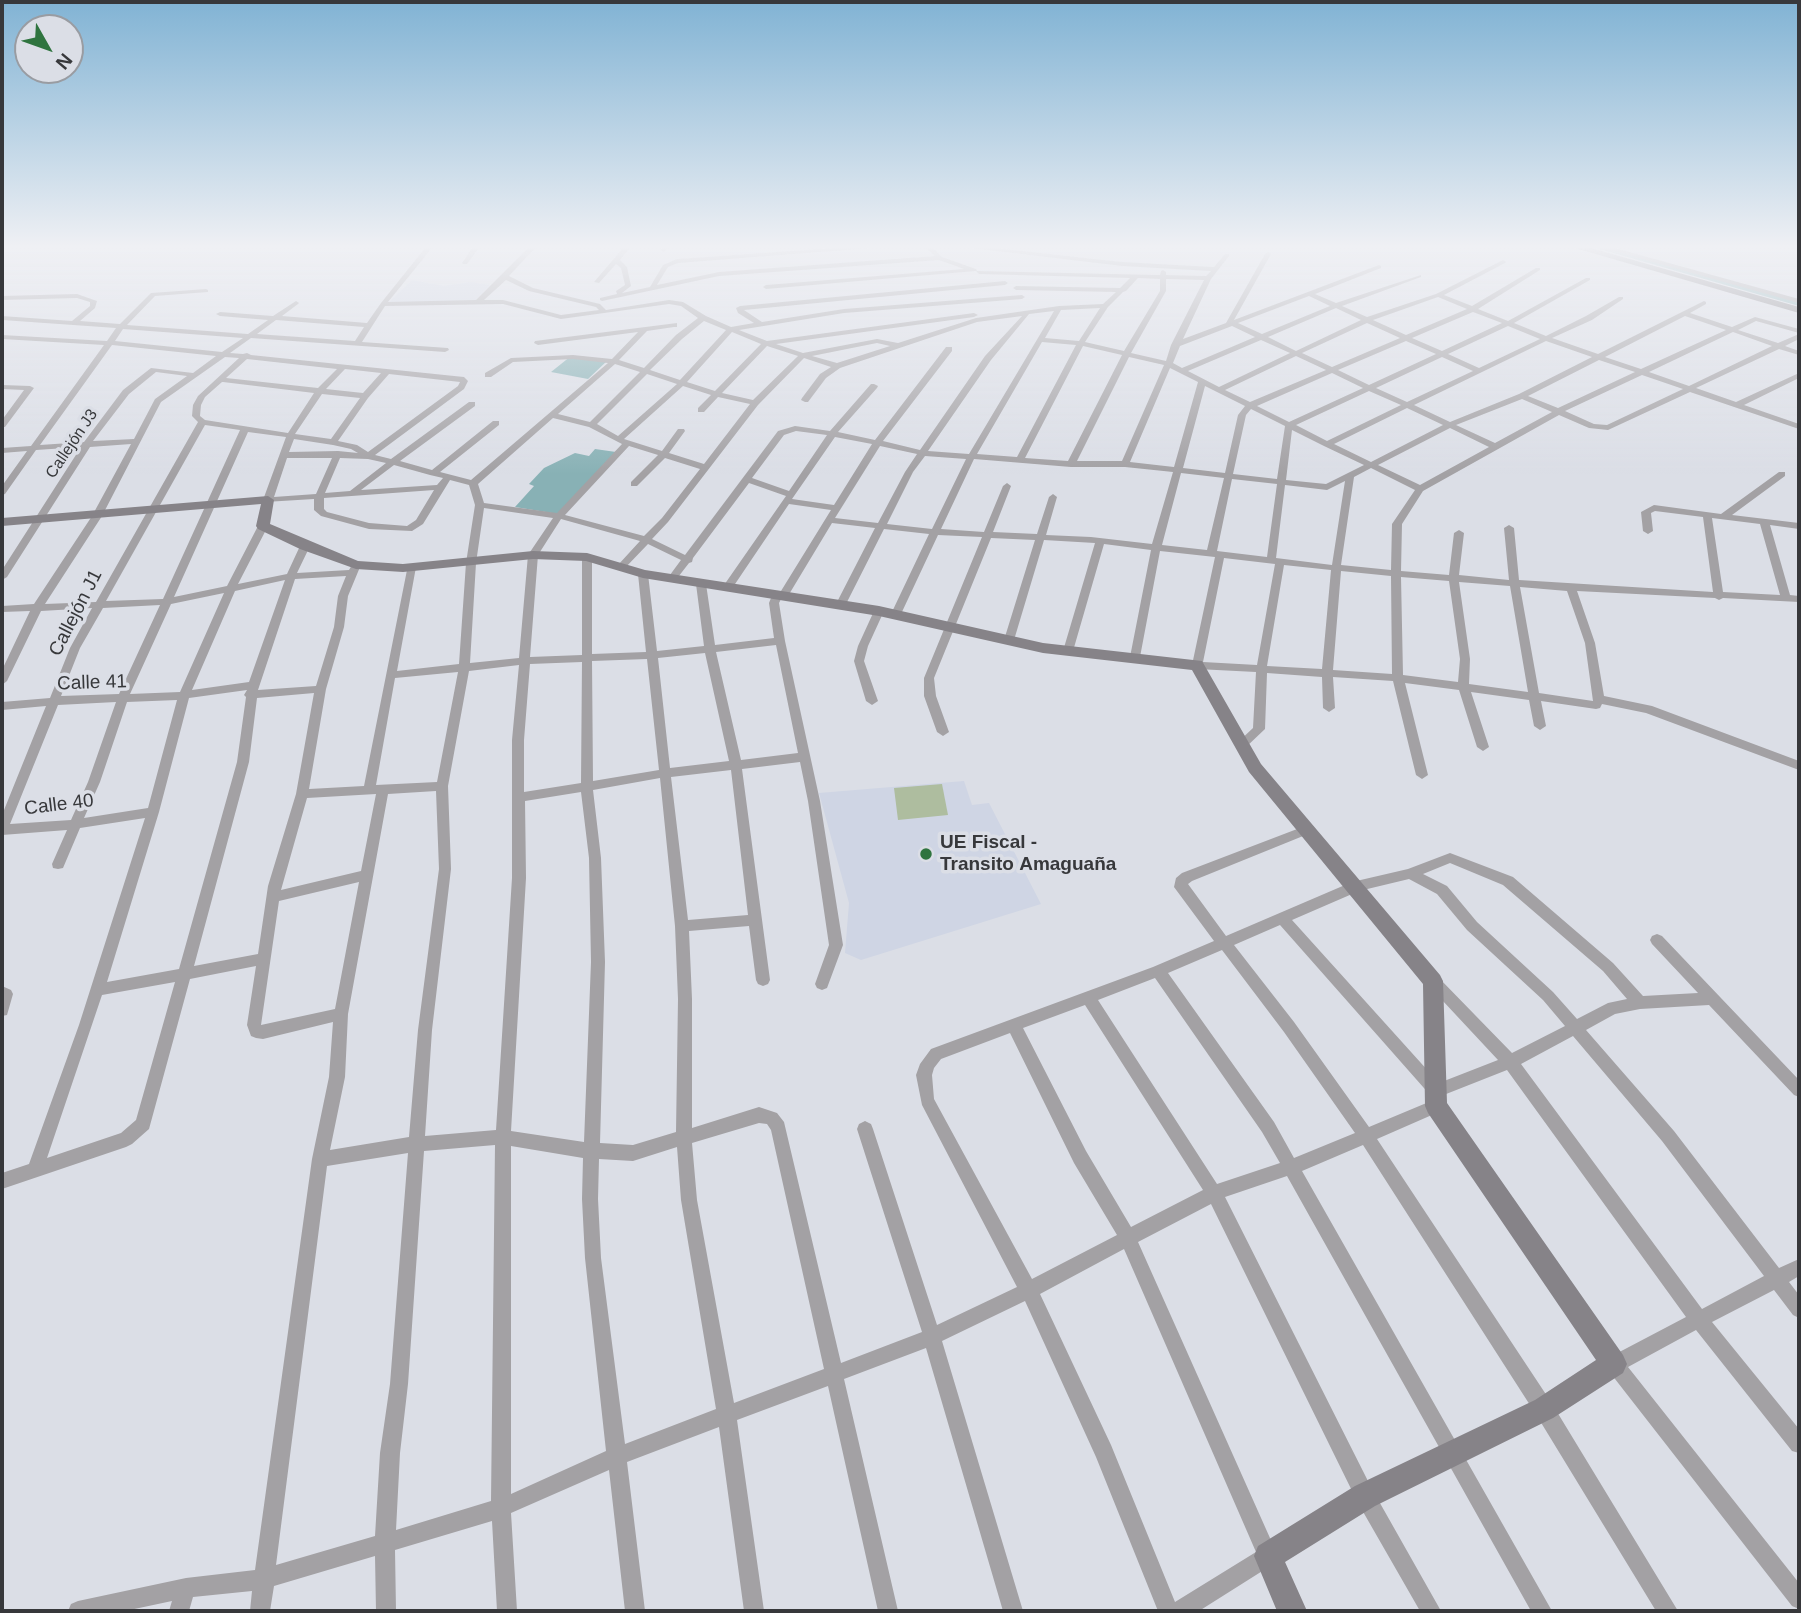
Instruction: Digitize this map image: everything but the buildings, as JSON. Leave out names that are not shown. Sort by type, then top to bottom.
[{"type":"street","points":[[87,323],[250,338],[445,350]]},
{"type":"street","points":[[2,492],[125,323]]},
{"type":"street","points":[[2,681],[37,608],[97,516],[158,401],[267,323]]},
{"type":"street","points":[[340,323],[367,325],[357,344]]},
{"type":"street","points":[[592,425],[679,337],[696,323]]},
{"type":"street","points":[[716,323],[837,366]]},
{"type":"street","points":[[507,1611],[501,1508],[503,1137],[519,878],[517,797],[533,555],[559,516],[623,441],[682,383],[731,329],[758,323]]},
{"type":"street","points":[[701,410],[766,343],[823,333],[933,323]]},
{"type":"street","points":[[805,400],[823,376],[837,366],[960,323]]},
{"type":"street","points":[[841,604],[922,453],[988,358],[1022,323]]},
{"type":"street","points":[[896,614],[971,457],[1051,323]]},
{"type":"street","points":[[1020,459],[1094,323]]},
{"type":"street","points":[[1071,464],[1145,323]]},
{"type":"street","points":[[1125,464],[1166,363],[1186,323]]},
{"type":"street","points":[[1175,345],[1228,323]]},
{"type":"street","points":[[1230,323],[1494,446]]},
{"type":"street","points":[[1184,370],[1296,323]]},
{"type":"street","points":[[1220,389],[1360,323]]},
{"type":"street","points":[[1374,323],[1479,371]]},
{"type":"street","points":[[1438,323],[1249,406],[1242,415],[1197,665],[1255,768],[1357,886],[1433,981],[1510,1062],[1700,1321],[1799,1444]]},
{"type":"street","points":[[1327,444],[1575,323]]},
{"type":"street","points":[[672,579],[689,560],[781,433],[787,429],[833,433],[922,453],[1071,464],[1177,468],[1280,484],[1327,487],[1450,425],[1522,396],[1664,323]]},
{"type":"street","points":[[1710,323],[1799,354]]},
{"type":"street","points":[[1422,775],[1398,678],[1396,573],[1397,524],[1420,489],[1559,411],[1748,323]]},
{"type":"street","points":[[1770,323],[1799,334]]},
{"type":"street","points":[[1289,425],[1507,324],[1796,424]]},
{"type":"street","points":[[538,343],[674,325]]},
{"type":"street","points":[[473,483],[614,361],[645,329]]},
{"type":"street","points":[[1522,396],[1592,426],[1608,428],[1799,334]]},
{"type":"street","points":[[2,337],[111,343],[461,379],[464,384],[368,456]]},
{"type":"street","points":[[250,338],[251,346],[245,358],[202,396],[197,405],[196,416],[202,422],[333,442],[354,447],[368,456]]},
{"type":"street","points":[[1042,340],[1127,353],[1184,370],[1249,406],[1420,489]]},
{"type":"street","points":[[621,566],[646,540],[755,403],[803,355],[877,341],[898,345]]},
{"type":"street","points":[[822,984],[836,944],[806,757],[774,603],[877,443],[949,349]]},
{"type":"street","points":[[488,375],[516,359],[573,357],[614,361],[716,394],[755,403]]},
{"type":"street","points":[[35,1169],[97,990],[153,812],[184,696],[232,586],[263,526],[268,500],[291,434],[318,393],[342,368]]},
{"type":"street","name":"Callejón J3","points":[[2,577],[87,444],[125,392],[149,372],[158,369],[194,375]]},
{"type":"street","points":[[333,442],[365,396],[386,372]]},
{"type":"street","points":[[1737,405],[1799,375]]},
{"type":"street","points":[[223,380],[318,393],[365,396]]},
{"type":"street","points":[[1136,657],[1156,548],[1203,380]]},
{"type":"street","points":[[727,587],[833,433],[874,386]]},
{"type":"street","points":[[2,387],[30,388],[2,425]]},
{"type":"street","points":[[354,492],[472,404]]},
{"type":"street","points":[[553,415],[592,425],[623,441],[704,467]]},
{"type":"street","name":"Callejón J1","points":[[2,830],[52,701],[97,606],[202,422]]},
{"type":"street","points":[[433,473],[496,423]]},
{"type":"street","points":[[1241,745],[1259,729],[1262,667],[1276,561],[1280,484],[1289,425]]},
{"type":"street","points":[[58,864],[77,824],[121,700],[245,429]]},
{"type":"street","points":[[634,484],[663,455],[681,431]]},
{"type":"street","points":[[2,450],[137,440]]},
{"type":"street","points":[[338,454],[318,496],[319,510],[324,514],[369,526],[410,529],[420,523],[448,477]]},
{"type":"street","points":[[284,456],[368,456],[473,483]]},
{"type":"street","points":[[1724,516],[1782,474]]},
{"type":"street","points":[[1329,708],[1327,673],[1336,568],[1350,477]]},
{"type":"street","points":[[747,479],[788,497],[836,508]]},
{"type":"street","points":[[386,1611],[385,1543],[390,1453],[399,1384],[425,1030],[445,869],[442,786],[464,668],[471,563],[480,505],[473,483]]},
{"type":"street","points":[[943,733],[930,696],[929,678],[1007,486]]},
{"type":"street","points":[[2,522],[440,487]]},
{"type":"street","points":[[1009,640],[1053,497]]},
{"type":"street","points":[[480,505],[559,516],[646,540],[689,560]]},
{"type":"street","points":[[1648,531],[1648,509],[1799,526]]},
{"type":"street","points":[[1707,514],[1719,597]]},
{"type":"street","points":[[829,520],[987,536],[1100,541],[1336,568],[1571,588],[1799,599]]},
{"type":"street","points":[[1764,522],[1786,598]]},
{"type":"street","points":[[263,526],[354,569]]},
{"type":"street","points":[[1509,528],[1515,582],[1540,726]]},
{"type":"street","points":[[1459,533],[1454,578],[1465,659],[1463,685],[1483,747]]},
{"type":"street","points":[[1068,651],[1100,541]]},
{"type":"street","points":[[2,1181],[126,1139],[144,1124],[243,762],[252,690],[291,576],[305,546]]},
{"type":"street","points":[[2,609],[165,602],[232,586],[354,569],[471,563],[533,555],[587,557],[643,574],[841,604],[1068,651],[1197,665],[1262,667],[1398,678],[1535,694],[1596,705],[1599,699],[1590,643],[1571,588]]},
{"type":"street","points":[[587,557],[587,788],[595,858],[598,962],[592,1151],[593,1258],[635,1611]]},
{"type":"street","points":[[260,1611],[320,1159],[337,1076],[341,1014],[367,875],[376,789],[411,567]]},
{"type":"street","points":[[341,1014],[256,1031],[254,1025],[274,897],[302,794],[320,689],[354,569]]},
{"type":"street","points":[[643,574],[682,926],[685,999],[684,1136],[698,1263],[727,1417],[754,1611]]},
{"type":"street","points":[[701,584],[710,649],[737,766],[763,980]]},
{"type":"street","points":[[872,701],[859,661],[879,611]]},
{"type":"street","points":[[393,675],[524,662],[652,655],[780,641]]},
{"type":"street","name":"Calle 41","points":[[2,706],[252,690],[320,689]]},
{"type":"street","points":[[1599,699],[1648,709],[1799,766]]},
{"type":"street","points":[[517,797],[666,774],[806,757]]},
{"type":"street","points":[[302,794],[442,786]]},
{"type":"street","points":[[121,816],[153,812]]},
{"type":"street","name":"Calle 40","points":[[2,830],[77,824],[121,816]]},
{"type":"street","points":[[1309,830],[1181,882],[1181,887],[1367,1137],[1544,1409],[1668,1611]]},
{"type":"street","points":[[1168,1611],[1104,1452],[1029,1290],[927,1100],[924,1075],[927,1064],[936,1054],[1226,944],[1281,917],[1357,886],[1410,874],[1450,858],[1508,881],[1608,967],[1640,1003]]},
{"type":"street","points":[[1410,874],[1442,890],[1472,926],[1548,996],[1668,1136],[1799,1309]]},
{"type":"street","points":[[274,897],[367,875]]},
{"type":"street","points":[[1281,917],[1436,1098],[1614,1363],[1799,1599]]},
{"type":"street","points":[[682,926],[755,920]]},
{"type":"street","points":[[1657,940],[1799,1090]]},
{"type":"street","points":[[97,990],[263,959]]},
{"type":"street","points":[[1158,971],[1261,1115],[1542,1611]]},
{"type":"street","points":[[1433,981],[1436,1098]]},
{"type":"street","points":[[2,992],[6,994],[2,1010]]},
{"type":"street","points":[[1088,997],[1214,1192],[1365,1496],[1431,1611]]},
{"type":"street","points":[[78,1611],[186,1588],[264,1579],[501,1508],[615,1457],[727,1417],[932,1337],[1029,1290],[1214,1192],[1291,1168],[1367,1137],[1436,1098],[1614,1008],[1640,1003],[1712,998]]},
{"type":"street","points":[[1013,1024],[1080,1157],[1128,1238],[1292,1611]]},
{"type":"street","points":[[320,1159],[417,1144],[503,1137],[592,1151],[633,1153],[760,1115],[772,1118],[778,1127],[832,1377],[888,1611]]},
{"type":"street","points":[[865,1129],[932,1337],[1013,1611]]},
{"type":"street","points":[[1180,1611],[1365,1496],[1544,1409],[1614,1363],[1700,1321],[1799,1267]]},
{"type":"street","points":[[179,1611],[186,1588]]},
{"type":"shaded area","name":"UE Fiscal - Transito Amaguaña","points":[[964,781],[972,805],[989,803],[1041,904],[861,960],[845,953],[849,903],[819,793]]},
{"type":"green space","points":[[942,784],[948,815],[898,820],[894,788]]},
{"type":"water","points":[[571,356],[607,361],[588,379],[551,372]]},
{"type":"water","points":[[595,449],[616,452],[558,514],[515,507],[534,486],[529,484],[544,468],[575,453],[589,456]]},
{"type":"place","name":"UE Fiscal - Transito Amaguaña","points":[[926,854]]}]
